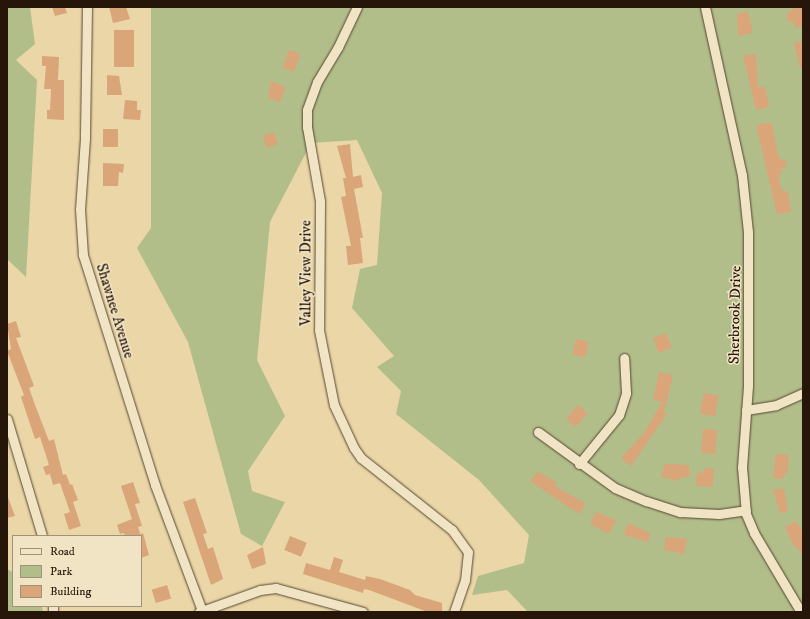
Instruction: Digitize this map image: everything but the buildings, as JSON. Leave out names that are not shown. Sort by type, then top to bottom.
[{"type":"street","name":"Shawnee Avenue","points":[[87,7],[85,138],[80,209],[83,255],[155,485],[201,611]]},
{"type":"street","name":"Valley View Drive","points":[[356,7],[338,47],[317,82],[308,110],[307,127],[320,201],[320,330],[334,405],[354,448],[361,458],[452,530],[468,552],[464,580],[454,612]]},
{"type":"street","name":"Sherbrook Drive","points":[[705,7],[742,175],[748,232],[746,410],[742,467],[746,510],[754,533],[801,612]]},
{"type":"street","points":[[579,464],[619,415],[626,393],[624,358]]},
{"type":"street","points":[[746,410],[776,405],[803,393]]},
{"type":"street","points":[[7,419],[42,535]]},
{"type":"street","points":[[538,432],[579,464],[615,488],[680,512],[719,514],[746,510]]},
{"type":"street","points":[[201,611],[260,590],[276,588],[363,612]]},
{"type":"green space","points":[[7,7],[30,7],[35,44],[16,60],[37,80],[26,277],[7,259]]},
{"type":"green space","points":[[151,7],[803,7],[803,612],[528,612],[507,590],[472,595],[478,576],[524,563],[529,535],[479,480],[396,414],[401,391],[377,367],[394,356],[352,308],[360,269],[377,265],[382,193],[357,140],[311,143],[270,222],[257,360],[285,416],[248,471],[252,491],[285,502],[262,546],[241,534],[188,342],[137,248],[151,228]]},
{"type":"green space","points":[[7,569],[12,572],[12,607],[42,607],[43,612],[7,612]]}]
